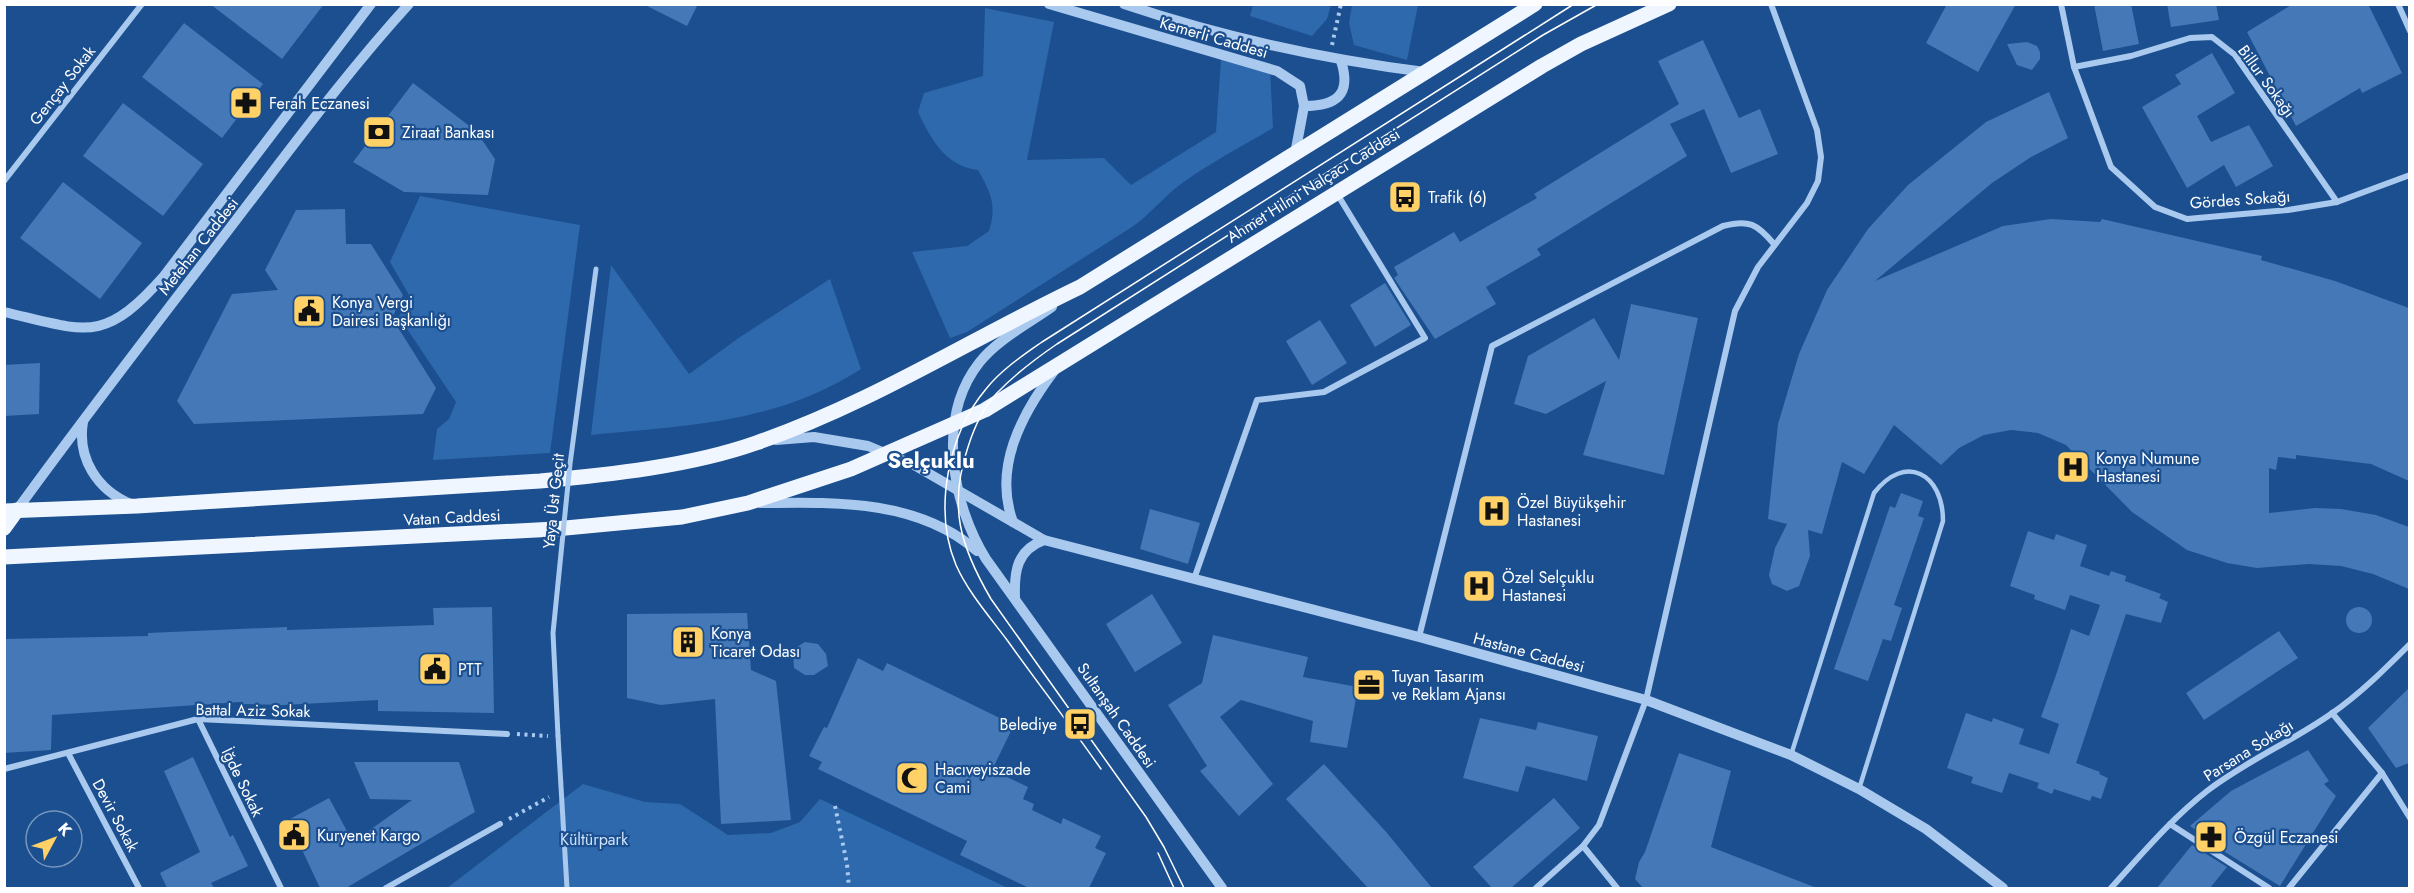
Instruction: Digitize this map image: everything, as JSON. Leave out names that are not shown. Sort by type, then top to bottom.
[{"type":"main road","points":[[1080,287],[1535,4]]},
{"type":"main road","name":"Ahmet Hilmi Nalçacı Caddesi","points":[[955,425],[985,410],[1336,191],[1562,55],[1669,4]]},
{"type":"main road","name":"Vatan Caddesi","points":[[11,511],[137,506],[593,476],[704,457],[755,444],[903,381],[1026,313],[1080,287]]},
{"type":"main road","name":"Vatan Caddesi","points":[[4,557],[555,529],[682,517],[748,503],[890,453],[955,425]]},
{"type":"main road","points":[[4,528],[11,511]]},
{"type":"street","name":"Gençay Sokak","points":[[4,181],[142,4]]},
{"type":"street","name":"Metehan Caddesi","points":[[4,312],[88,329],[107,325],[145,299],[371,4]]},
{"type":"street","name":"Metehan Caddesi","points":[[11,511],[372,44],[409,4]]},
{"type":"street","name":"Kemerli Caddesi","points":[[1049,4],[1277,71],[1300,86],[1304,106]]},
{"type":"street","name":"Kemerli Caddesi","points":[[1124,4],[1179,22],[1335,60],[1425,72]]},
{"type":"street","points":[[1536,888],[1584,846],[1599,825],[1646,700],[1728,336],[1745,288],[1774,244],[1807,203],[1818,181],[1821,157],[1817,130],[1771,4]]},
{"type":"street","name":"Gördes Sokağı","points":[[2061,4],[2074,67],[2111,167],[2155,207],[2187,219],[2288,210],[2337,202],[2409,175]]},
{"type":"street","points":[[2398,4],[2409,31]]},
{"type":"street","name":"Billur Sokağı","points":[[2074,67],[2132,56],[2190,39],[2212,38],[2235,55],[2337,202]]},
{"type":"street","points":[[1295,154],[1304,106],[1326,106],[1342,94],[1346,76],[1335,60]]},
{"type":"street","points":[[1194,579],[1257,400],[1324,392],[1425,338],[1336,191]]},
{"type":"street","points":[[1419,637],[1492,346],[1723,226],[1742,221],[1760,228],[1774,244]]},
{"type":"street","name":"Yaya Üst Geçit","points":[[567,888],[553,633],[570,464],[596,269]]},
{"type":"street","points":[[986,559],[972,536],[957,490],[955,425],[963,390],[980,362],[995,348],[1080,287]]},
{"type":"street","points":[[1013,522],[1006,504],[1007,465],[1019,427],[1058,365]]},
{"type":"street","points":[[83,419],[81,447],[96,477],[108,491],[137,506]]},
{"type":"street","name":"Hastane Caddesi","points":[[755,444],[814,437],[842,440],[890,453],[1044,540],[1419,637],[1646,700],[1791,755],[1859,789],[1926,829],[2003,888]]},
{"type":"street","points":[[748,503],[827,502],[914,516],[962,538],[986,559]]},
{"type":"street","points":[[1015,597],[1016,569],[1019,559],[1034,544],[1044,540]]},
{"type":"street","name":"Sultanşah Caddesi","points":[[986,559],[1222,888]]},
{"type":"street","name":"Parsana Sokağı","points":[[2111,888],[2170,824],[2207,791],[2249,762],[2332,713],[2366,686],[2409,644]]},
{"type":"street","points":[[2332,713],[2382,774],[2409,818]]},
{"type":"street","name":"Battal Aziz Sokak","points":[[4,769],[198,719],[507,734]]},
{"type":"street","name":"İğde Sokak","points":[[198,719],[281,888]]},
{"type":"street","name":"Devir Sokak","points":[[68,753],[139,888]]},
{"type":"street","points":[[2289,888],[2382,774]]},
{"type":"street","points":[[386,888],[500,824]]},
{"type":"street","points":[[2170,824],[2270,888]]},
{"type":"street","points":[[1584,846],[1617,888]]},
{"type":"lane","points":[[1791,755],[1874,493],[1884,480],[1896,474],[1910,472],[1926,477],[1938,488],[1943,504],[1943,521],[1859,789]]},
{"type":"path","points":[[1335,60],[1341,4]]},
{"type":"path","points":[[507,734],[558,736]]},
{"type":"path","points":[[500,824],[561,790]]},
{"type":"path","points":[[835,806],[847,864],[849,888]]},
{"type":"green space","points":[[1253,4],[1331,5],[1327,19],[1312,36],[1250,16]]},
{"type":"green space","points":[[1352,5],[1418,5],[1407,60],[1354,45],[1349,23]]},
{"type":"green space","points":[[985,8],[1054,22],[1027,160],[1104,158],[1131,185],[1216,132],[1221,59],[1270,69],[1273,128],[1181,184],[1132,227],[967,332],[950,338],[912,252],[967,246],[989,231],[992,206],[989,193],[978,170],[957,163],[940,150],[918,112],[924,93],[983,76]]},
{"type":"green space","points":[[420,196],[580,225],[550,453],[433,460],[437,429],[449,419],[456,402],[399,317],[409,295],[390,262]]},
{"type":"green space","points":[[611,265],[689,374],[740,337],[830,279],[861,369],[829,387],[764,411],[697,424],[591,435]]},
{"type":"green space","name":"Kültürpark","points":[[583,784],[645,802],[680,804],[728,835],[771,833],[800,822],[820,799],[1008,888],[447,888]]},
{"type":"building","points":[[210,4],[324,4],[282,59]]},
{"type":"building","points":[[643,4],[698,4],[687,26]]},
{"type":"building","points":[[1947,4],[2016,4],[1978,72],[1926,43]]},
{"type":"building","points":[[2094,4],[2131,4],[2139,44],[2103,51]]},
{"type":"building","points":[[2167,4],[2216,4],[2219,20],[2171,27]]},
{"type":"building","points":[[2293,4],[2368,4],[2402,73],[2362,93],[2360,88],[2296,126],[2247,32]]},
{"type":"building","points":[[184,23],[263,84],[222,138],[142,77]]},
{"type":"building","points":[[1703,40],[1739,118],[1760,109],[1778,154],[1731,173],[1704,109],[1670,124],[1687,156],[1537,249],[1541,255],[1486,287],[1496,304],[1435,339],[1394,278],[1398,275],[1394,267],[1454,232],[1460,242],[1537,198],[1534,194],[1679,104],[1658,61]]},
{"type":"building","points":[[2027,42],[2037,46],[2040,52],[2040,59],[2032,70],[2017,65],[2007,44]]},
{"type":"building","points":[[2212,53],[2235,93],[2197,116],[2211,142],[2249,125],[2273,166],[2236,187],[2224,165],[2187,188],[2142,107],[2181,84],[2175,75]]},
{"type":"building","points":[[413,83],[476,131],[495,159],[488,195],[404,192],[353,162]]},
{"type":"building","points":[[2049,92],[2068,138],[2031,157],[1992,183],[1875,281],[2003,226],[2051,219],[2100,222],[2102,219],[2262,256],[2261,260],[2335,281],[2409,308],[2409,481],[2371,464],[2296,455],[2296,459],[2278,457],[2276,470],[2269,468],[2269,513],[2315,508],[2341,509],[2376,515],[2409,527],[2409,589],[2373,574],[2341,566],[2309,564],[2257,568],[2227,563],[2187,550],[2132,512],[2066,445],[2038,433],[2011,430],[1984,435],[1959,448],[1941,465],[1894,425],[1864,474],[1842,462],[1822,534],[1808,530],[1810,556],[1799,586],[1787,591],[1772,584],[1769,575],[1775,548],[1787,524],[1768,519],[1778,424],[1799,354],[1827,290],[1868,229],[1908,185],[1986,122]]},
{"type":"building","points":[[123,103],[203,164],[163,216],[83,156]]},
{"type":"building","points":[[63,182],[142,243],[100,299],[20,238]]},
{"type":"building","name":"Konya Vergi Dairesi Başkanlığı","points":[[345,209],[346,244],[371,244],[403,295],[392,318],[436,388],[423,414],[194,424],[177,401],[232,294],[278,290],[265,270],[296,210]]},
{"type":"building","points":[[1385,283],[1411,325],[1375,347],[1350,305]]},
{"type":"building","points":[[1631,304],[1698,318],[1664,475],[1583,455],[1606,381],[1546,414],[1514,404],[1528,356],[1594,318],[1619,360]]},
{"type":"building","points":[[1320,320],[1347,363],[1312,385],[1286,341]]},
{"type":"building","points":[[40,363],[39,414],[4,416],[4,365]]},
{"type":"building","points":[[1901,493],[1923,501],[1918,516],[1924,518],[1894,605],[1902,608],[1891,641],[1883,639],[1868,681],[1834,669],[1890,506],[1895,508]]},
{"type":"building","points":[[1150,509],[1200,523],[1188,564],[1140,549]]},
{"type":"building","points":[[2028,531],[2054,540],[2056,534],[2087,545],[2080,566],[2109,576],[2111,571],[2126,576],[2125,581],[2161,594],[2159,598],[2168,602],[2161,623],[2126,614],[2076,763],[2100,772],[2099,774],[2108,778],[2101,799],[2092,796],[2090,801],[2054,789],[2052,794],[2037,788],[2039,783],[2009,773],[2002,793],[1971,783],[1973,777],[1947,768],[1966,713],[1992,722],[1993,718],[2024,729],[2019,744],[2049,754],[2059,724],[2041,717],[2071,629],[2089,636],[2100,605],[2070,595],[2065,610],[2034,599],[2035,595],[2010,586]]},
{"type":"building","points":[[1152,594],[1182,643],[1135,672],[1106,624]]},
{"type":"building","points":[[492,607],[494,713],[378,711],[378,700],[283,705],[240,704],[240,702],[52,715],[51,750],[4,753],[4,639],[148,636],[148,633],[287,627],[287,630],[434,625],[433,608]]},
{"type":"building","points":[[2359,607],[2368,611],[2372,620],[2368,629],[2359,633],[2350,629],[2346,620],[2350,611]]},
{"type":"building","points":[[747,613],[751,670],[776,681],[791,820],[721,824],[715,699],[661,705],[627,698],[627,614]]},
{"type":"building","points":[[2279,631],[2298,658],[2204,720],[2186,693]]},
{"type":"building","points":[[1213,635],[1308,657],[1303,677],[1358,687],[1347,748],[1310,742],[1313,721],[1241,700],[1220,717],[1273,784],[1239,816],[1200,771],[1207,766],[1168,705],[1202,683]]},
{"type":"building","points":[[805,642],[818,644],[826,654],[828,666],[814,675],[805,675],[794,668],[793,654],[797,647]]},
{"type":"building","name":"Hacıveyiszade Cami","points":[[858,658],[883,671],[887,663],[1014,725],[992,770],[1028,787],[1023,799],[1034,804],[1032,810],[1061,824],[1063,818],[1101,836],[1095,848],[1106,853],[1089,888],[1029,888],[960,855],[967,841],[818,769],[822,762],[809,756],[824,727],[827,728]]},
{"type":"building","points":[[2409,688],[2409,763],[2396,768],[2368,728]]},
{"type":"building","points":[[1480,718],[1536,730],[1538,722],[1598,736],[1587,781],[1526,766],[1518,792],[1463,778]]},
{"type":"building","points":[[2308,750],[2329,781],[2324,784],[2336,796],[2280,886],[2199,836],[2201,834],[2190,826],[2231,791]]},
{"type":"building","points":[[1679,753],[1731,771],[1711,847],[1817,888],[1643,888],[1635,879],[1639,862],[1645,852]]},
{"type":"building","points":[[193,757],[230,837],[233,835],[248,866],[211,883],[214,888],[167,888],[160,873],[200,852],[164,771]]},
{"type":"building","points":[[354,762],[459,762],[475,812],[346,888],[320,888],[288,820],[329,798],[353,842],[412,800],[370,799]]},
{"type":"building","points":[[1324,764],[1387,833],[1432,888],[1368,888],[1286,799]]},
{"type":"building","points":[[1554,798],[1580,828],[1511,888],[1492,888],[1473,867]]},
{"type":"building","points":[[2192,845],[2227,867],[2210,888],[2157,888]]},
{"type":"tram line","points":[[1101,769],[979,604],[956,565],[949,543],[945,497],[954,450],[973,407],[998,376],[1042,342],[1574,4]]},
{"type":"tram line","points":[[1184,888],[1146,817],[991,599],[980,580],[965,543],[958,507],[962,468],[976,426],[996,394],[1057,344],[1543,35],[1598,4]]},
{"type":"tram line","points":[[1158,853],[1174,888]]},
{"type":"place","name":"Ferah Eczanesi","points":[[246,103]]},
{"type":"place","name":"Ziraat Bankası","points":[[379,132]]},
{"type":"place","name":"Trafik (6)","points":[[1405,197]]},
{"type":"place","name":"Konya Vergi Dairesi Başkanlığı","points":[[309,311]]},
{"type":"place","name":"Konya Numune Hastanesi","points":[[2073,467]]},
{"type":"place","name":"Özel Büyükşehir Hastanesi","points":[[1494,511]]},
{"type":"place","name":"Özel Selçuklu Hastanesi","points":[[1479,586]]},
{"type":"place","name":"Konya Ticaret Odası","points":[[688,642]]},
{"type":"place","name":"PTT","points":[[435,669]]},
{"type":"place","name":"Tuyan Tasarım ve Reklam Ajansı","points":[[1369,685]]},
{"type":"place","name":"Belediye","points":[[1080,724]]},
{"type":"place","name":"Hacıveyiszade Cami","points":[[912,778]]},
{"type":"place","name":"Kuryenet Kargo","points":[[294,835]]},
{"type":"place","name":"Özgül Eczanesi","points":[[2211,837]]},
{"type":"district","name":"Selçuklu","points":[[931,460]]}]
